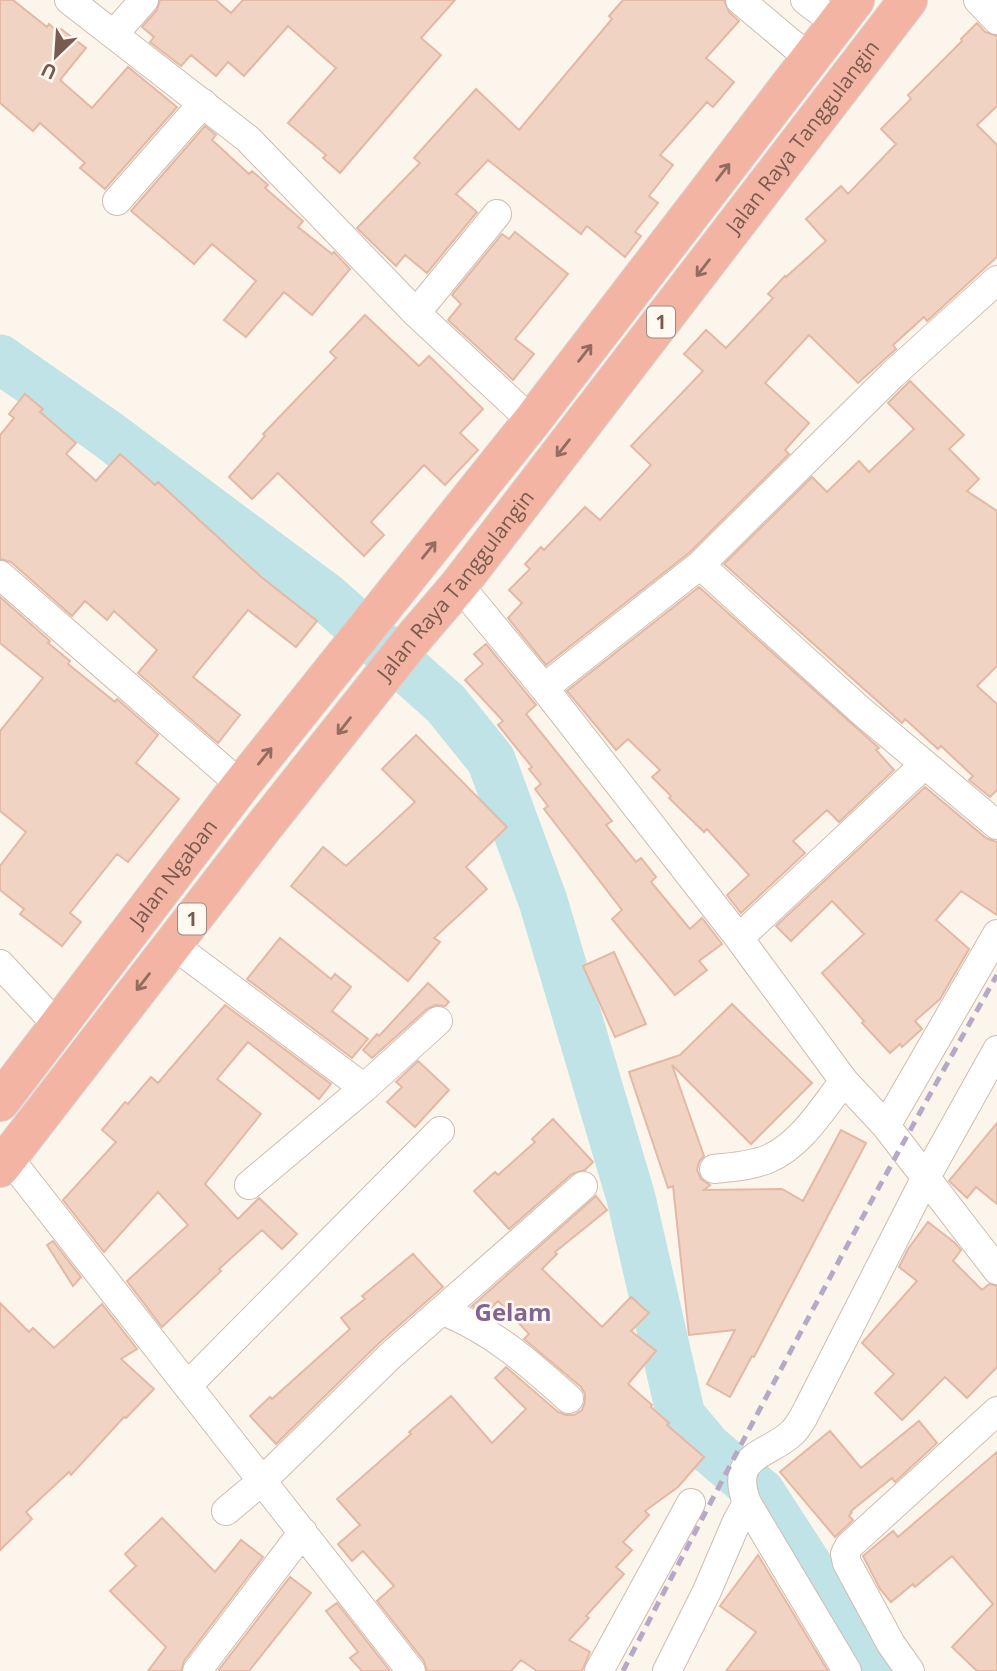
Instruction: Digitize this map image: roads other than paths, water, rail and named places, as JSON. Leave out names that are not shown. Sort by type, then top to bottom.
[{"type":"highway","name":"Jalan Raya Tanggulangin","points":[[4,1163],[172,944],[411,641],[459,586],[908,0]]},
{"type":"highway","name":"Jalan Raya Tanggulangin","points":[[351,648],[532,422],[846,12]]},
{"type":"highway","name":"Jalan Ngaban","points":[[0,1102],[241,785],[351,648]]},
{"type":"street","points":[[69,0],[248,139],[416,313],[532,422]]},
{"type":"street","points":[[114,34],[144,0]]},
{"type":"street","points":[[740,0],[810,59]]},
{"type":"street","points":[[805,0],[846,12]]},
{"type":"street","points":[[978,0],[997,20]]},
{"type":"street","points":[[117,201],[203,103]]},
{"type":"street","points":[[416,313],[497,214]]},
{"type":"street","points":[[544,688],[700,565],[892,375],[997,280]]},
{"type":"street","points":[[700,565],[860,710],[997,825]]},
{"type":"street","points":[[0,576],[241,785]]},
{"type":"street","points":[[459,586],[544,688],[739,938],[844,1081],[886,1126],[997,1270]]},
{"type":"street","points":[[739,938],[923,765]]},
{"type":"street","points":[[886,1126],[997,934]]},
{"type":"street","points":[[172,944],[364,1088]]},
{"type":"street","points":[[0,964],[59,1027]]},
{"type":"street","points":[[249,1185],[364,1088],[438,1021]]},
{"type":"street","points":[[667,1671],[745,1485],[755,1454],[793,1432],[803,1418],[925,1179],[997,1050]]},
{"type":"street","points":[[714,1169],[769,1159],[804,1132],[844,1081]]},
{"type":"street","points":[[188,1385],[440,1131]]},
{"type":"street","points":[[4,1163],[188,1385],[411,1671]]},
{"type":"street","points":[[226,1511],[263,1480],[390,1356],[583,1186]]},
{"type":"street","points":[[443,1311],[468,1321],[499,1341],[523,1358],[569,1399]]},
{"type":"street","points":[[910,1671],[891,1644],[847,1563],[845,1554],[849,1546],[997,1410]]},
{"type":"street","points":[[745,1485],[848,1671]]},
{"type":"street","points":[[599,1671],[691,1503]]},
{"type":"street","points":[[197,1671],[303,1532]]},
{"type":"waterway","points":[[0,359],[103,431],[327,598],[446,704],[491,760],[543,901],[631,1198],[681,1416],[708,1448],[761,1493],[876,1671]]},
{"type":"railway","points":[[623,1671],[807,1321],[997,975]]},
{"type":"district","name":"Gelam","points":[[513,1313]]}]
